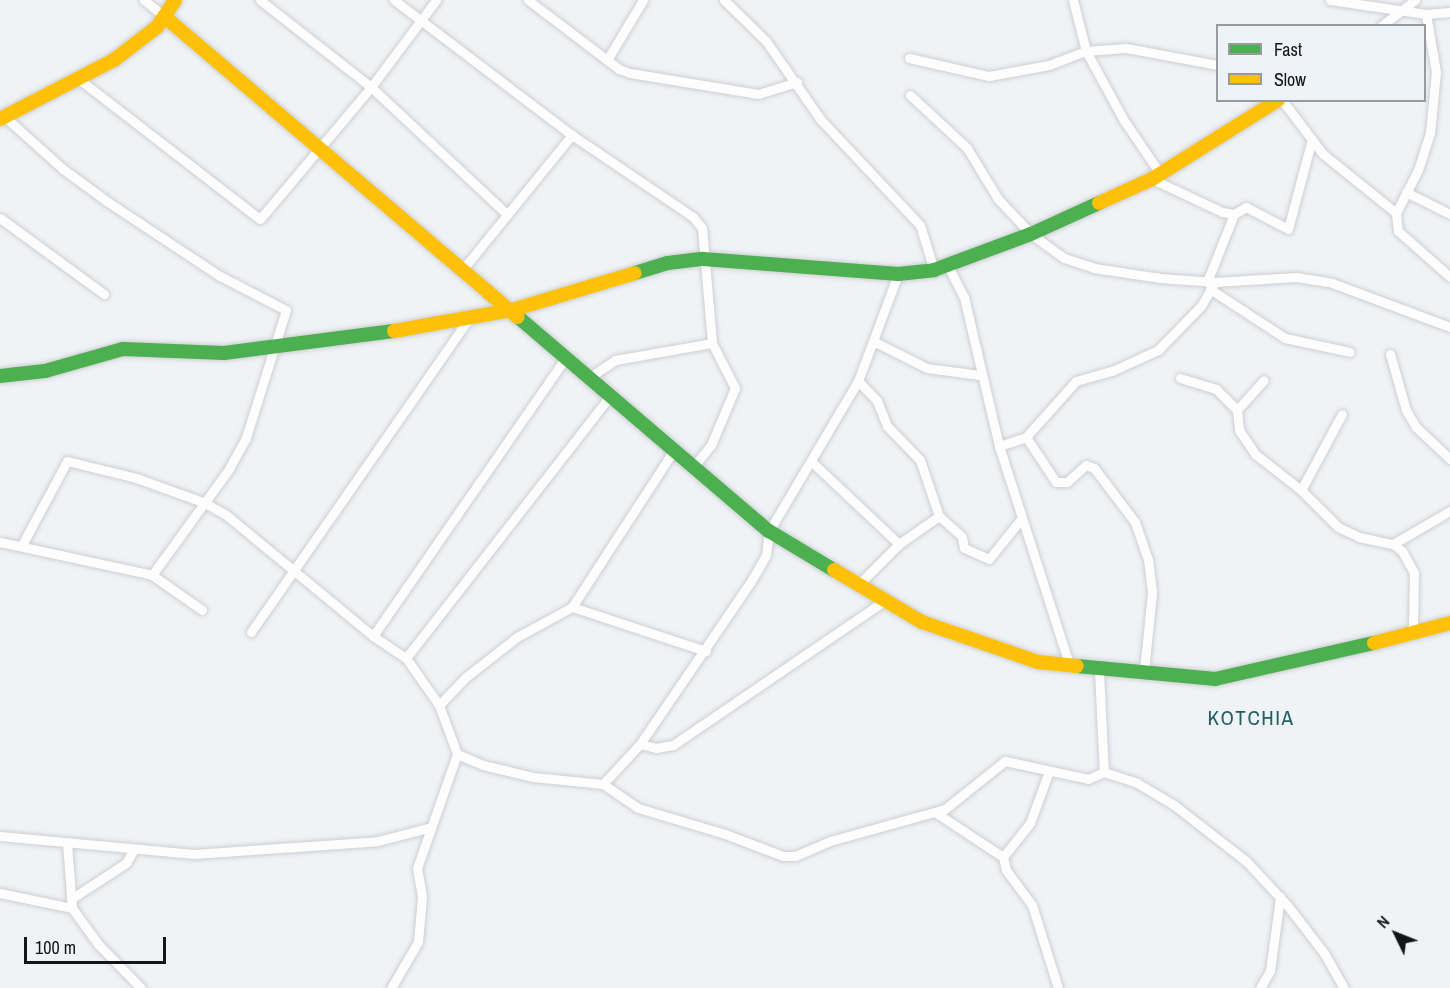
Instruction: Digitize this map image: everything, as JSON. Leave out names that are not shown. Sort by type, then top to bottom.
[{"type":"main road","points":[[2,118],[80,80],[114,60],[165,17],[175,0]]},
{"type":"main road","points":[[165,17],[319,150],[513,310],[769,531],[857,586],[922,622],[1006,654],[1070,667],[1215,678],[1296,663],[1413,630],[1450,623]]},
{"type":"main road","points":[[0,376],[45,371],[123,349],[224,353],[340,340],[471,315],[513,310],[668,263],[703,259],[898,274],[941,268],[1031,234],[1156,177],[1277,102]]},
{"type":"street","points":[[144,0],[165,17]]},
{"type":"street","points":[[260,0],[371,87],[508,215]]},
{"type":"street","points":[[394,0],[572,135],[693,217],[702,228],[712,343],[735,388],[711,445],[693,467]]},
{"type":"street","points":[[80,80],[260,219],[371,87],[436,0]]},
{"type":"street","points":[[528,0],[607,60],[630,73],[758,94],[797,82]]},
{"type":"street","points":[[607,60],[643,0]]},
{"type":"street","points":[[724,0],[766,41],[797,82],[821,120],[920,225],[941,268],[967,307],[976,338],[980,375],[999,446],[1070,667]]},
{"type":"street","points":[[1073,0],[1086,51],[1156,177],[1185,197],[1234,214]]},
{"type":"street","points":[[1330,0],[1426,14],[1450,12]]},
{"type":"street","points":[[1384,24],[1415,0]]},
{"type":"street","points":[[1426,14],[1436,72],[1430,133],[1396,213],[1398,231],[1450,277]]},
{"type":"street","points":[[909,58],[989,76],[1048,65],[1086,51],[1126,48],[1216,65]]},
{"type":"street","points":[[910,95],[967,148],[998,199],[1031,234],[1064,258],[1094,268],[1211,284],[1296,277],[1332,283],[1450,327]]},
{"type":"street","points":[[1282,102],[1323,154],[1396,213]]},
{"type":"street","points":[[2,118],[63,169],[108,202],[220,276],[286,310],[277,348],[246,438],[229,469],[152,574]]},
{"type":"street","points":[[463,268],[572,135]]},
{"type":"street","points":[[999,446],[1026,437],[1067,387],[1158,350],[1179,332],[1211,284],[1234,214],[1246,207],[1288,230],[1312,139]]},
{"type":"street","points":[[1406,192],[1450,214]]},
{"type":"street","points":[[0,218],[104,294]]},
{"type":"street","points":[[603,783],[640,744],[706,651],[766,555],[769,531],[813,464],[858,381],[875,342],[898,274]]},
{"type":"street","points":[[1211,284],[1285,338],[1350,352]]},
{"type":"street","points":[[251,633],[471,315]]},
{"type":"street","points":[[875,342],[927,368],[980,375]]},
{"type":"street","points":[[590,377],[615,360],[712,343]]},
{"type":"street","points":[[1390,354],[1406,411],[1416,427],[1450,459]]},
{"type":"street","points":[[373,636],[566,357]]},
{"type":"street","points":[[1180,378],[1202,382],[1216,389],[1237,410],[1239,430],[1255,454],[1301,490],[1338,527],[1359,537],[1393,543],[1402,551],[1414,573],[1413,630]]},
{"type":"street","points":[[1237,410],[1264,380]]},
{"type":"street","points":[[858,381],[877,401],[887,426],[920,460],[939,516],[962,537],[964,548],[986,560],[1021,519]]},
{"type":"street","points":[[406,658],[610,395]]},
{"type":"street","points":[[1301,490],[1342,414]]},
{"type":"street","points":[[1026,437],[1056,482],[1067,482],[1086,465],[1094,468],[1136,522],[1148,559],[1152,593],[1144,671]]},
{"type":"street","points":[[439,705],[466,677],[517,637],[572,607],[674,450]]},
{"type":"street","points":[[22,545],[67,461],[136,478],[203,502],[240,525],[373,636],[406,658],[439,705],[458,754],[428,828],[425,852],[417,868],[422,897],[418,942],[391,988]]},
{"type":"street","points":[[813,464],[899,544]]},
{"type":"street","points":[[1393,543],[1450,511]]},
{"type":"street","points":[[857,586],[899,544],[939,516]]},
{"type":"street","points":[[0,542],[152,574],[202,610]]},
{"type":"street","points":[[640,744],[656,748],[673,745],[884,601]]},
{"type":"street","points":[[572,607],[706,651]]},
{"type":"street","points":[[1099,670],[1104,772]]},
{"type":"street","points":[[458,754],[483,765],[533,777],[603,783],[638,808],[725,834],[783,856],[795,856],[830,841],[935,812],[953,804],[1005,761],[1088,779],[1104,772],[1137,783],[1174,805],[1246,861],[1281,897],[1324,953],[1344,988]]},
{"type":"street","points":[[1003,857],[1030,823],[1049,771]]},
{"type":"street","points":[[935,812],[1003,857],[1006,870],[1032,905],[1058,988]]},
{"type":"street","points":[[0,836],[133,851],[194,854],[355,842],[428,828]]},
{"type":"street","points":[[67,843],[72,903],[98,944],[141,988]]},
{"type":"street","points":[[0,893],[72,903],[126,863],[133,851]]},
{"type":"street","points":[[1260,988],[1270,971],[1281,897]]},
{"type":"traffic: fast","points":[[635,273],[668,263],[703,259],[898,274],[934,270],[1031,234],[1099,203]]},
{"type":"traffic: fast","points":[[518,317],[769,531],[834,570]]},
{"type":"traffic: fast","points":[[0,376],[45,371],[123,349],[224,353],[394,331]]},
{"type":"traffic: fast","points":[[1077,666],[1215,679],[1374,643]]},
{"type":"traffic: slow","points":[[0,119],[114,60],[157,27],[175,0]]},
{"type":"traffic: slow","points":[[165,17],[518,317]]},
{"type":"traffic: slow","points":[[1099,203],[1152,179],[1275,102]]},
{"type":"traffic: slow","points":[[394,331],[512,310],[635,273]]},
{"type":"traffic: slow","points":[[834,570],[922,622],[1038,662],[1077,666]]},
{"type":"traffic: slow","points":[[1374,643],[1450,623]]},
{"type":"district","name":"KOTCHIA","points":[[1251,718]]}]
